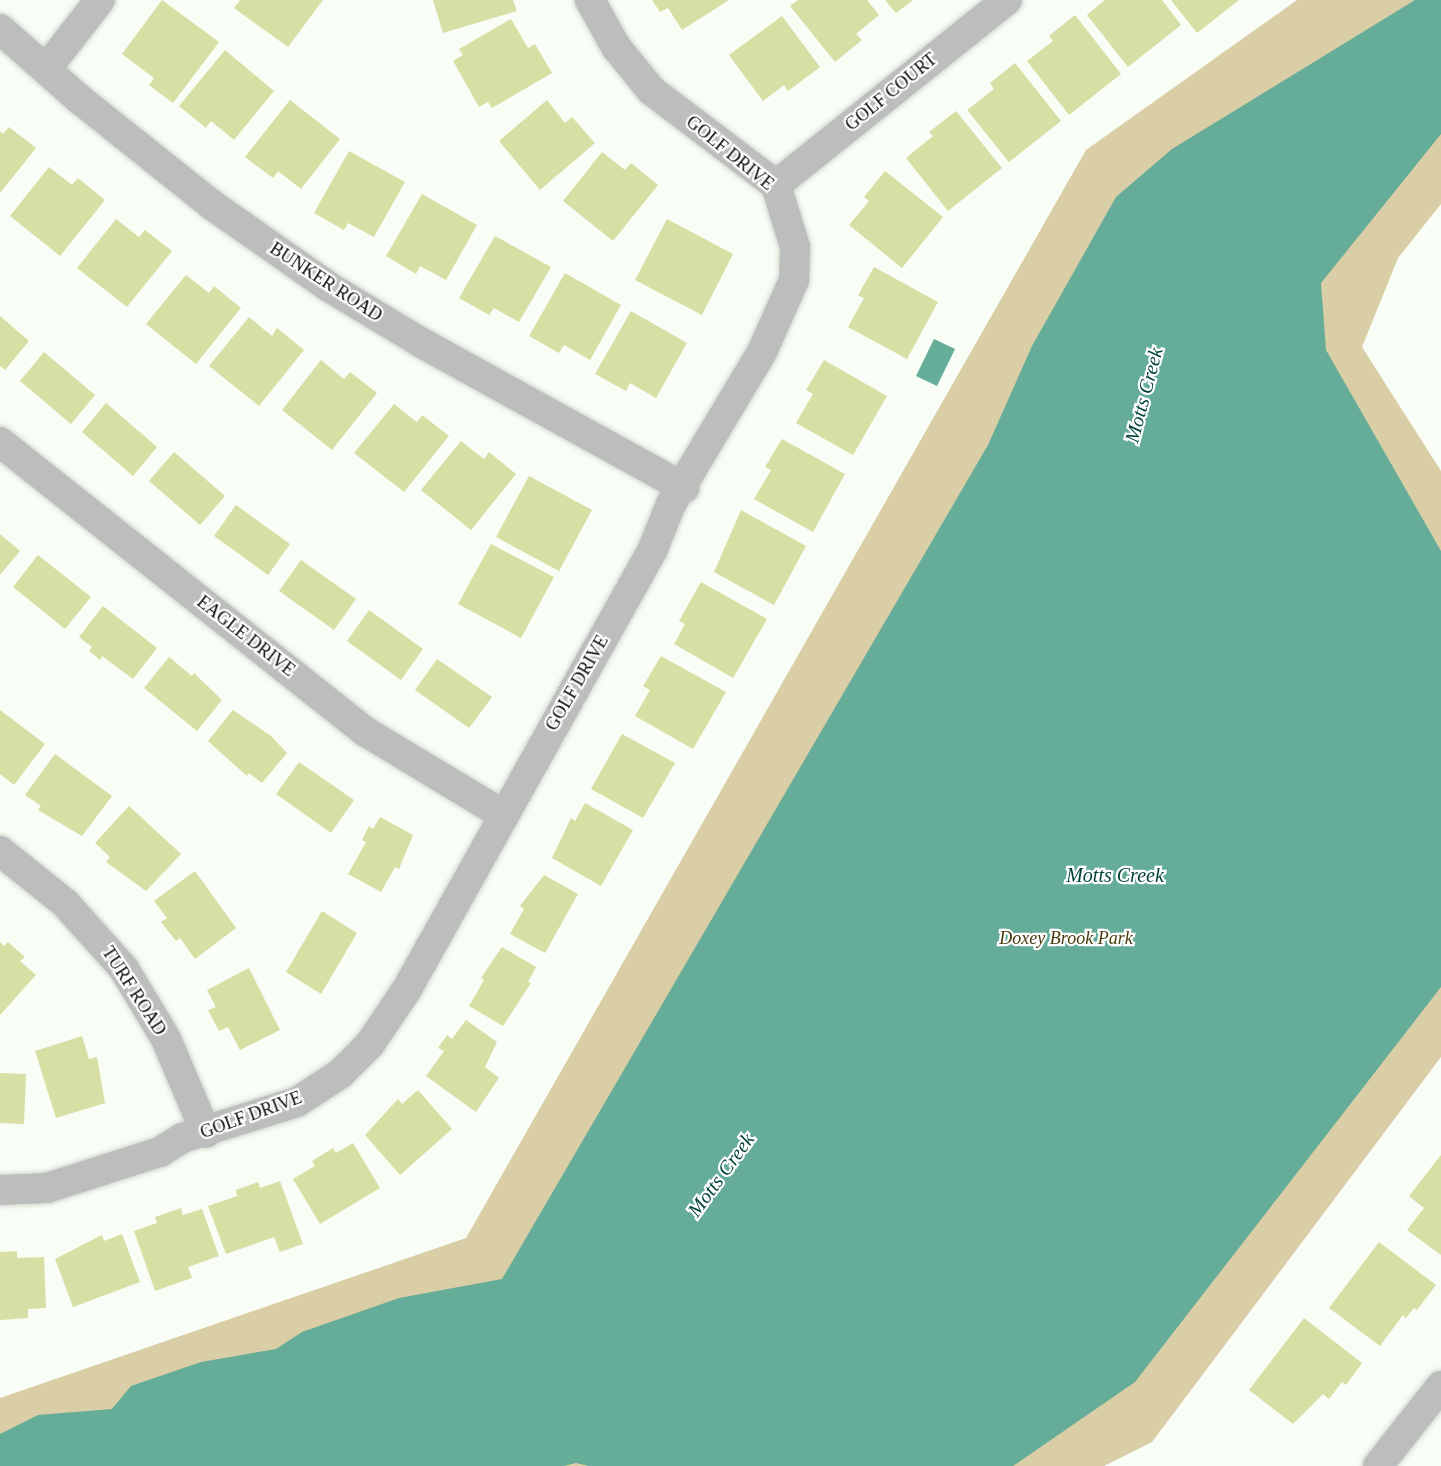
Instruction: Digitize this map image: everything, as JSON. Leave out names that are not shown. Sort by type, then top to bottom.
[{"type":"street","points":[[47,68],[100,0]]},
{"type":"street","name":"GOLF DRIVE","points":[[0,1190],[48,1188],[297,1102],[340,1074],[370,1044],[407,989],[502,814],[762,352],[794,280],[795,247],[776,185],[651,90],[616,47],[590,0]]},
{"type":"street","name":"GOLF COURT","points":[[776,185],[1006,0]]},
{"type":"street","name":"BUNKER ROAD","points":[[0,29],[47,68],[78,98],[212,205],[329,287],[420,342],[684,488]]},
{"type":"street","name":"EAGLE DRIVE","points":[[0,442],[366,732],[502,814]]},
{"type":"street","name":"TURF ROAD","points":[[0,851],[65,903],[124,969],[166,1039],[206,1133]]},
{"type":"street","points":[[1377,1466],[1441,1386]]},
{"type":"green space","name":"Motts Creek","points":[[1297,0],[1441,0],[1441,204],[1398,258],[1362,347],[1441,471],[1441,1057],[1152,1442],[1104,1466],[0,1466],[0,1398],[466,1238],[1086,150]]},
{"type":"water","name":"Motts Creek","points":[[1415,0],[1441,0],[1441,134],[1321,283],[1326,350],[1441,551],[1441,987],[1135,1382],[1013,1466],[589,1466],[576,1463],[564,1466],[0,1466],[0,1434],[38,1415],[112,1409],[131,1386],[201,1362],[276,1349],[302,1332],[399,1298],[502,1279],[988,445],[1032,346],[1116,197],[1172,149]]},
{"type":"water","points":[[934,339],[955,349],[937,386],[916,376]]},
{"type":"building","points":[[162,0],[219,42],[173,103],[149,85],[154,78],[122,54]]},
{"type":"building","points":[[240,0],[323,0],[288,47],[234,8]]},
{"type":"building","points":[[433,0],[513,0],[517,11],[443,33]]},
{"type":"building","points":[[652,0],[729,0],[682,30],[668,8],[660,12]]},
{"type":"building","points":[[798,0],[867,0],[879,15],[856,34],[862,40],[835,62],[790,6]]},
{"type":"building","points":[[885,0],[913,0],[896,13]]},
{"type":"building","points":[[1105,0],[1162,0],[1181,25],[1128,67],[1087,15]]},
{"type":"building","points":[[1171,0],[1239,0],[1197,33]]},
{"type":"building","points":[[1075,15],[1121,74],[1069,115],[1027,61],[1053,41],[1049,36]]},
{"type":"building","points":[[782,16],[820,67],[788,91],[784,85],[763,101],[729,55]]},
{"type":"building","points":[[511,19],[528,48],[535,44],[552,73],[492,108],[488,102],[479,107],[453,61],[463,55],[459,49]]},
{"type":"building","points":[[225,50],[274,91],[234,140],[211,121],[206,128],[179,106]]},
{"type":"building","points":[[1015,63],[1061,121],[1009,162],[967,110],[994,89],[990,83]]},
{"type":"building","points":[[290,100],[340,139],[301,189],[278,171],[273,178],[245,157]]},
{"type":"building","points":[[547,100],[565,123],[572,117],[595,143],[540,190],[499,141]]},
{"type":"building","points":[[956,111],[1002,168],[948,211],[906,158],[933,136],[929,132]]},
{"type":"building","points":[[9,127],[36,148],[0,193],[0,131],[3,134]]},
{"type":"building","points":[[349,151],[405,182],[374,237],[348,223],[344,230],[314,213]]},
{"type":"building","points":[[602,152],[625,170],[631,163],[658,185],[613,241],[563,201]]},
{"type":"building","points":[[49,167],[72,185],[78,178],[105,200],[60,256],[10,216]]},
{"type":"building","points":[[885,171],[943,217],[902,268],[849,225],[869,201],[864,197]]},
{"type":"building","points":[[422,194],[477,225],[446,280],[420,266],[416,274],[386,256]]},
{"type":"building","points":[[116,219],[139,237],[145,230],[172,251],[127,307],[77,268]]},
{"type":"building","points":[[667,219],[733,254],[702,315],[635,280]]},
{"type":"building","points":[[495,236],[551,267],[519,322],[494,308],[489,315],[459,298]]},
{"type":"building","points":[[874,267],[938,302],[907,359],[848,327],[864,298],[858,295]]},
{"type":"building","points":[[565,273],[621,305],[590,360],[564,345],[559,353],[529,336]]},
{"type":"building","points":[[186,275],[209,293],[214,286],[241,308],[196,364],[146,324]]},
{"type":"building","points":[[631,311],[687,343],[656,398],[630,383],[626,391],[595,374]]},
{"type":"building","points":[[0,316],[29,341],[5,370],[0,366]]},
{"type":"building","points":[[249,317],[272,336],[277,328],[304,350],[259,406],[209,366]]},
{"type":"building","points":[[44,352],[95,395],[71,424],[20,381]]},
{"type":"building","points":[[321,360],[344,379],[350,372],[377,393],[332,450],[282,410]]},
{"type":"building","points":[[824,360],[887,396],[853,455],[796,423],[813,394],[806,390]]},
{"type":"building","points":[[106,403],[157,447],[133,476],[82,432]]},
{"type":"building","points":[[394,404],[417,422],[422,415],[449,436],[404,492],[354,453]]},
{"type":"building","points":[[782,439],[845,474],[813,532],[754,499],[771,470],[765,467]]},
{"type":"building","points":[[461,441],[484,459],[489,452],[516,474],[471,530],[421,490]]},
{"type":"building","points":[[174,452],[225,496],[200,525],[149,481]]},
{"type":"building","points":[[529,476],[592,510],[559,571],[496,537]]},
{"type":"building","points":[[236,505],[290,544],[268,575],[214,536]]},
{"type":"building","points":[[741,510],[806,546],[774,605],[714,572]]},
{"type":"building","points":[[0,534],[20,551],[0,575]]},
{"type":"building","points":[[491,544],[554,577],[521,638],[458,604]]},
{"type":"building","points":[[38,555],[91,597],[65,629],[13,587]]},
{"type":"building","points":[[301,560],[356,599],[334,630],[279,591]]},
{"type":"building","points":[[701,582],[767,619],[733,678],[674,644],[685,624],[679,621]]},
{"type":"building","points":[[103,606],[157,648],[133,679],[102,656],[100,660],[89,651],[92,647],[79,637]]},
{"type":"building","points":[[369,610],[423,649],[401,680],[347,641]]},
{"type":"building","points":[[661,656],[726,692],[693,749],[635,716],[650,690],[643,686]]},
{"type":"building","points":[[169,657],[192,676],[194,673],[222,700],[197,731],[144,688]]},
{"type":"building","points":[[437,659],[492,697],[469,728],[415,690]]},
{"type":"building","points":[[0,710],[45,744],[14,785],[0,774]]},
{"type":"building","points":[[233,710],[271,736],[287,753],[262,783],[249,773],[247,776],[208,741]]},
{"type":"building","points":[[622,734],[675,763],[643,818],[591,789]]},
{"type":"building","points":[[55,754],[112,796],[82,836],[38,810],[41,806],[25,795]]},
{"type":"building","points":[[299,762],[354,800],[331,833],[276,794]]},
{"type":"building","points":[[585,803],[633,830],[601,886],[552,858],[571,818],[575,821]]},
{"type":"building","points":[[129,806],[181,854],[146,891],[106,862],[110,857],[95,843]]},
{"type":"building","points":[[380,817],[413,835],[399,869],[395,867],[381,892],[348,874],[366,842],[362,840],[369,826],[373,829]]},
{"type":"building","points":[[195,871],[236,928],[195,959],[180,938],[176,941],[161,922],[167,918],[154,901]]},
{"type":"building","points":[[544,875],[578,894],[545,953],[510,934],[524,909],[520,906]]},
{"type":"building","points":[[322,911],[357,933],[321,994],[286,972]]},
{"type":"building","points":[[0,942],[4,946],[8,942],[25,957],[20,961],[36,975],[0,1015]]},
{"type":"building","points":[[502,947],[536,967],[528,982],[531,983],[503,1026],[469,1006],[484,980],[481,978]]},
{"type":"building","points":[[249,968],[280,1030],[240,1050],[228,1027],[219,1031],[208,1010],[216,1007],[207,990]]},
{"type":"building","points":[[466,1020],[497,1042],[485,1067],[499,1078],[476,1112],[426,1076],[444,1051],[438,1048],[447,1035],[452,1039]]},
{"type":"building","points":[[82,1036],[89,1059],[97,1057],[105,1103],[56,1118],[35,1051]]},
{"type":"building","points":[[0,1073],[26,1074],[24,1124],[0,1123]]},
{"type":"building","points":[[418,1090],[452,1129],[400,1175],[365,1135],[398,1099],[402,1104]]},
{"type":"building","points":[[353,1143],[380,1188],[320,1224],[293,1179],[315,1166],[312,1161],[333,1148],[336,1153]]},
{"type":"building","points":[[1441,1155],[1441,1255],[1407,1230],[1424,1208],[1409,1196]]},
{"type":"building","points":[[280,1181],[303,1244],[280,1252],[274,1237],[226,1254],[208,1206],[237,1196],[236,1190],[258,1182],[260,1188]]},
{"type":"building","points":[[181,1208],[183,1215],[202,1209],[219,1256],[188,1267],[192,1278],[155,1291],[134,1231],[157,1223],[155,1217]]},
{"type":"building","points":[[122,1234],[140,1282],[73,1307],[55,1259],[102,1235],[104,1241]]},
{"type":"building","points":[[1379,1242],[1436,1285],[1417,1310],[1414,1308],[1406,1318],[1403,1315],[1380,1346],[1329,1308]]},
{"type":"building","points":[[17,1251],[17,1258],[44,1257],[46,1308],[28,1309],[28,1318],[0,1320],[0,1252]]},
{"type":"building","points":[[1304,1318],[1362,1363],[1346,1385],[1342,1382],[1329,1399],[1323,1394],[1293,1424],[1249,1390]]},
{"type":"park label","name":"Doxey Brook Park","points":[[1066,938]]}]
